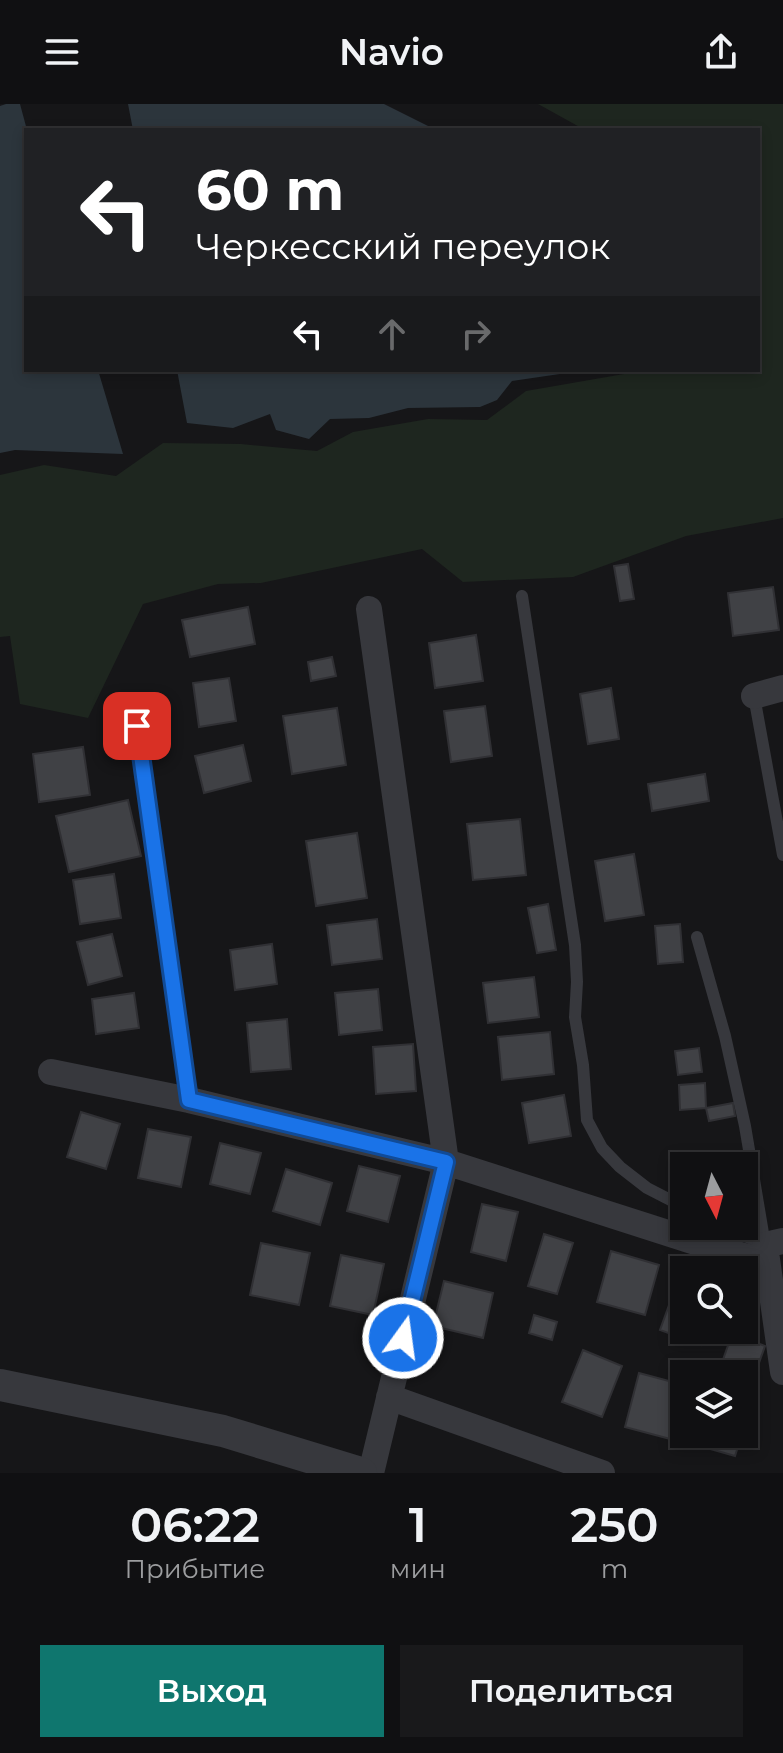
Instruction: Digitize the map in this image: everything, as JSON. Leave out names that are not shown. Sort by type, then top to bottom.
[{"type":"street","points":[[369,609],[446,1162],[371,1473]]},
{"type":"street","points":[[754,696],[783,688]]},
{"type":"street","points":[[51,1072],[189,1100],[446,1162],[708,1246],[771,1249],[783,1372]]},
{"type":"street","points":[[0,1385],[223,1431],[361,1473]]},
{"type":"street","points":[[389,1397],[602,1473]]},
{"type":"lane","points":[[522,596],[575,945],[575,1017],[587,1120],[602,1148],[620,1167],[647,1188],[670,1200]]},
{"type":"lane","points":[[754,696],[783,855]]},
{"type":"lane","points":[[137,726],[189,1100]]},
{"type":"lane","points":[[697,937],[729,1051],[771,1249]]},
{"type":"lane","points":[[752,1240],[771,1249]]},
{"type":"shaded area","points":[[20,104],[26,128],[24,128],[24,372],[99,372],[123,454],[15,450],[0,453],[0,106]]},
{"type":"shaded area","points":[[128,104],[384,104],[432,128],[133,128]]},
{"type":"shaded area","points":[[538,104],[783,104],[783,518],[686,536],[573,577],[463,582],[422,549],[261,583],[218,584],[143,604],[88,718],[20,704],[10,636],[0,637],[0,475],[44,465],[116,476],[163,443],[241,444],[317,451],[353,432],[428,419],[487,420],[526,391],[635,372],[760,372],[760,128],[581,128]]},
{"type":"shaded area","points":[[177,372],[573,372],[512,381],[497,400],[480,407],[408,408],[369,418],[330,419],[309,439],[276,430],[270,414],[233,428],[187,423]]},
{"type":"building","points":[[628,564],[634,599],[620,601],[614,566]]},
{"type":"building","points":[[773,587],[779,630],[733,636],[728,593]]},
{"type":"building","points":[[248,607],[255,644],[190,657],[182,620]]},
{"type":"building","points":[[476,635],[483,681],[435,688],[429,643]]},
{"type":"building","points":[[332,657],[336,676],[311,681],[308,662]]},
{"type":"building","points":[[229,678],[236,721],[199,727],[193,683]]},
{"type":"building","points":[[611,688],[619,739],[588,744],[580,694]]},
{"type":"building","points":[[485,706],[492,756],[451,762],[444,711]]},
{"type":"building","points":[[337,708],[346,765],[292,774],[283,716]]},
{"type":"building","points":[[243,745],[251,781],[204,793],[195,756]]},
{"type":"building","points":[[83,747],[90,795],[39,802],[33,754]]},
{"type":"building","points":[[705,774],[709,801],[652,811],[648,784]]},
{"type":"building","points":[[128,800],[141,856],[69,872],[56,816]]},
{"type":"building","points":[[520,819],[526,875],[473,880],[467,824]]},
{"type":"building","points":[[357,833],[367,898],[316,906],[306,841]]},
{"type":"building","points":[[634,854],[644,915],[605,921],[595,861]]},
{"type":"building","points":[[114,874],[121,918],[80,924],[73,880]]},
{"type":"building","points":[[548,904],[556,950],[537,953],[528,908]]},
{"type":"building","points":[[377,919],[382,959],[332,965],[327,925]]},
{"type":"building","points":[[680,924],[683,962],[658,964],[655,926]]},
{"type":"building","points":[[112,934],[122,976],[88,985],[77,942]]},
{"type":"building","points":[[272,944],[277,984],[235,990],[230,950]]},
{"type":"building","points":[[534,977],[539,1017],[488,1023],[483,983]]},
{"type":"building","points":[[378,989],[382,1030],[339,1035],[335,993]]},
{"type":"building","points":[[134,993],[139,1028],[96,1034],[92,999]]},
{"type":"building","points":[[287,1019],[291,1069],[251,1072],[247,1023]]},
{"type":"building","points":[[550,1032],[554,1074],[502,1080],[498,1037]]},
{"type":"building","points":[[413,1044],[416,1091],[376,1094],[373,1047]]},
{"type":"building","points":[[699,1048],[702,1072],[678,1075],[675,1051]]},
{"type":"building","points":[[705,1083],[706,1108],[680,1110],[679,1085]]},
{"type":"building","points":[[564,1095],[571,1136],[529,1143],[522,1103]]},
{"type":"building","points":[[733,1103],[735,1116],[709,1121],[706,1108]]},
{"type":"building","points":[[81,1112],[120,1124],[106,1169],[67,1157]]},
{"type":"building","points":[[148,1129],[191,1137],[181,1187],[138,1178]]},
{"type":"building","points":[[220,1143],[261,1153],[250,1194],[210,1184]]},
{"type":"building","points":[[359,1166],[400,1176],[388,1222],[347,1211]]},
{"type":"building","points":[[286,1169],[332,1183],[320,1225],[273,1211]]},
{"type":"building","points":[[482,1204],[518,1212],[506,1261],[471,1252]]},
{"type":"building","points":[[544,1234],[573,1243],[557,1294],[528,1286]]},
{"type":"building","points":[[261,1243],[310,1253],[299,1305],[250,1295]]},
{"type":"building","points":[[611,1251],[659,1265],[645,1315],[597,1302]]},
{"type":"building","points":[[341,1255],[384,1264],[373,1315],[330,1306]]},
{"type":"building","points":[[444,1281],[493,1293],[483,1338],[433,1326]]},
{"type":"building","points":[[670,1302],[670,1334],[660,1330]]},
{"type":"building","points":[[534,1315],[557,1322],[552,1340],[529,1333]]},
{"type":"building","points":[[728,1344],[765,1346],[758,1366],[758,1360],[723,1360]]},
{"type":"building","points":[[583,1350],[622,1366],[602,1417],[562,1402]]},
{"type":"building","points":[[639,1373],[670,1381],[670,1439],[625,1427]]},
{"type":"building","points":[[707,1448],[738,1448],[735,1456]]},
{"type":"route","points":[[137,726],[189,1100],[446,1162],[403,1338]]}]
